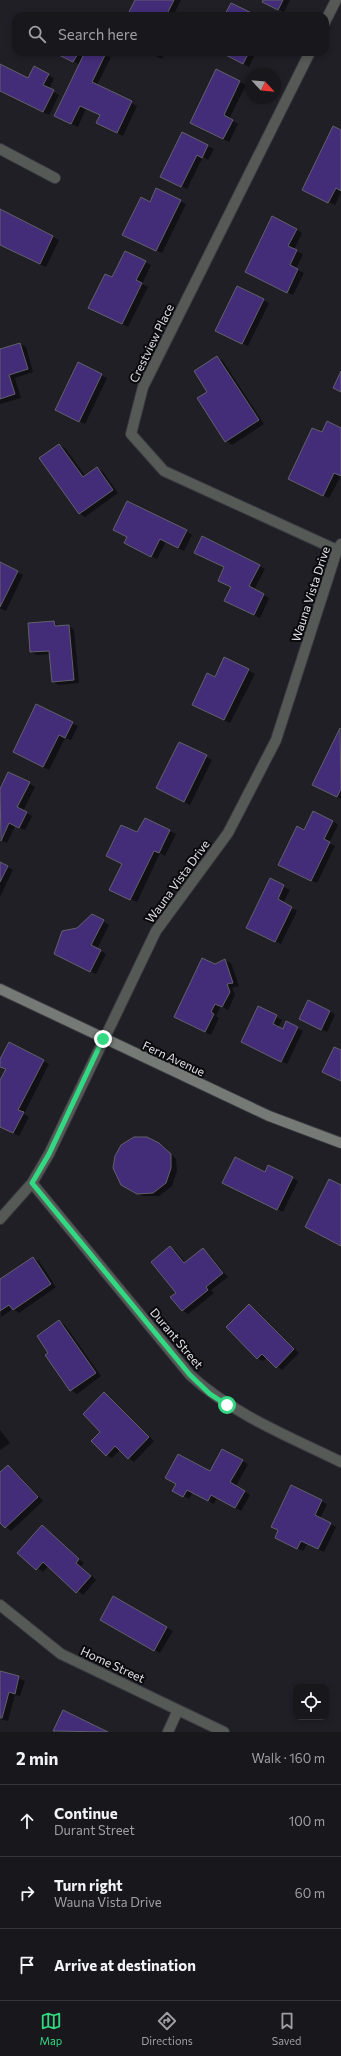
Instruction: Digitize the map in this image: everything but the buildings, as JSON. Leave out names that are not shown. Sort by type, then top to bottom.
[{"type":"main road","name":"Fern Avenue","points":[[0,989],[103,1039],[269,1116],[341,1143]]},
{"type":"street","points":[[329,14],[336,0]]},
{"type":"street","name":"Crestview Place","points":[[308,56],[143,387],[131,434],[164,470],[339,547]]},
{"type":"street","points":[[0,149],[55,178]]},
{"type":"street","name":"Wauna Vista Drive","points":[[0,1219],[32,1183],[49,1154],[156,931],[228,833],[276,740],[339,547]]},
{"type":"street","name":"Durant Street","points":[[32,1183],[190,1375],[210,1394],[244,1414],[341,1462]]},
{"type":"street","name":"Home Street","points":[[0,1605],[61,1654],[224,1732]]},
{"type":"street","points":[[168,1732],[178,1710]]},
{"type":"route","points":[[103,1039],[49,1154],[32,1183],[190,1375],[210,1394],[227,1405]]}]
